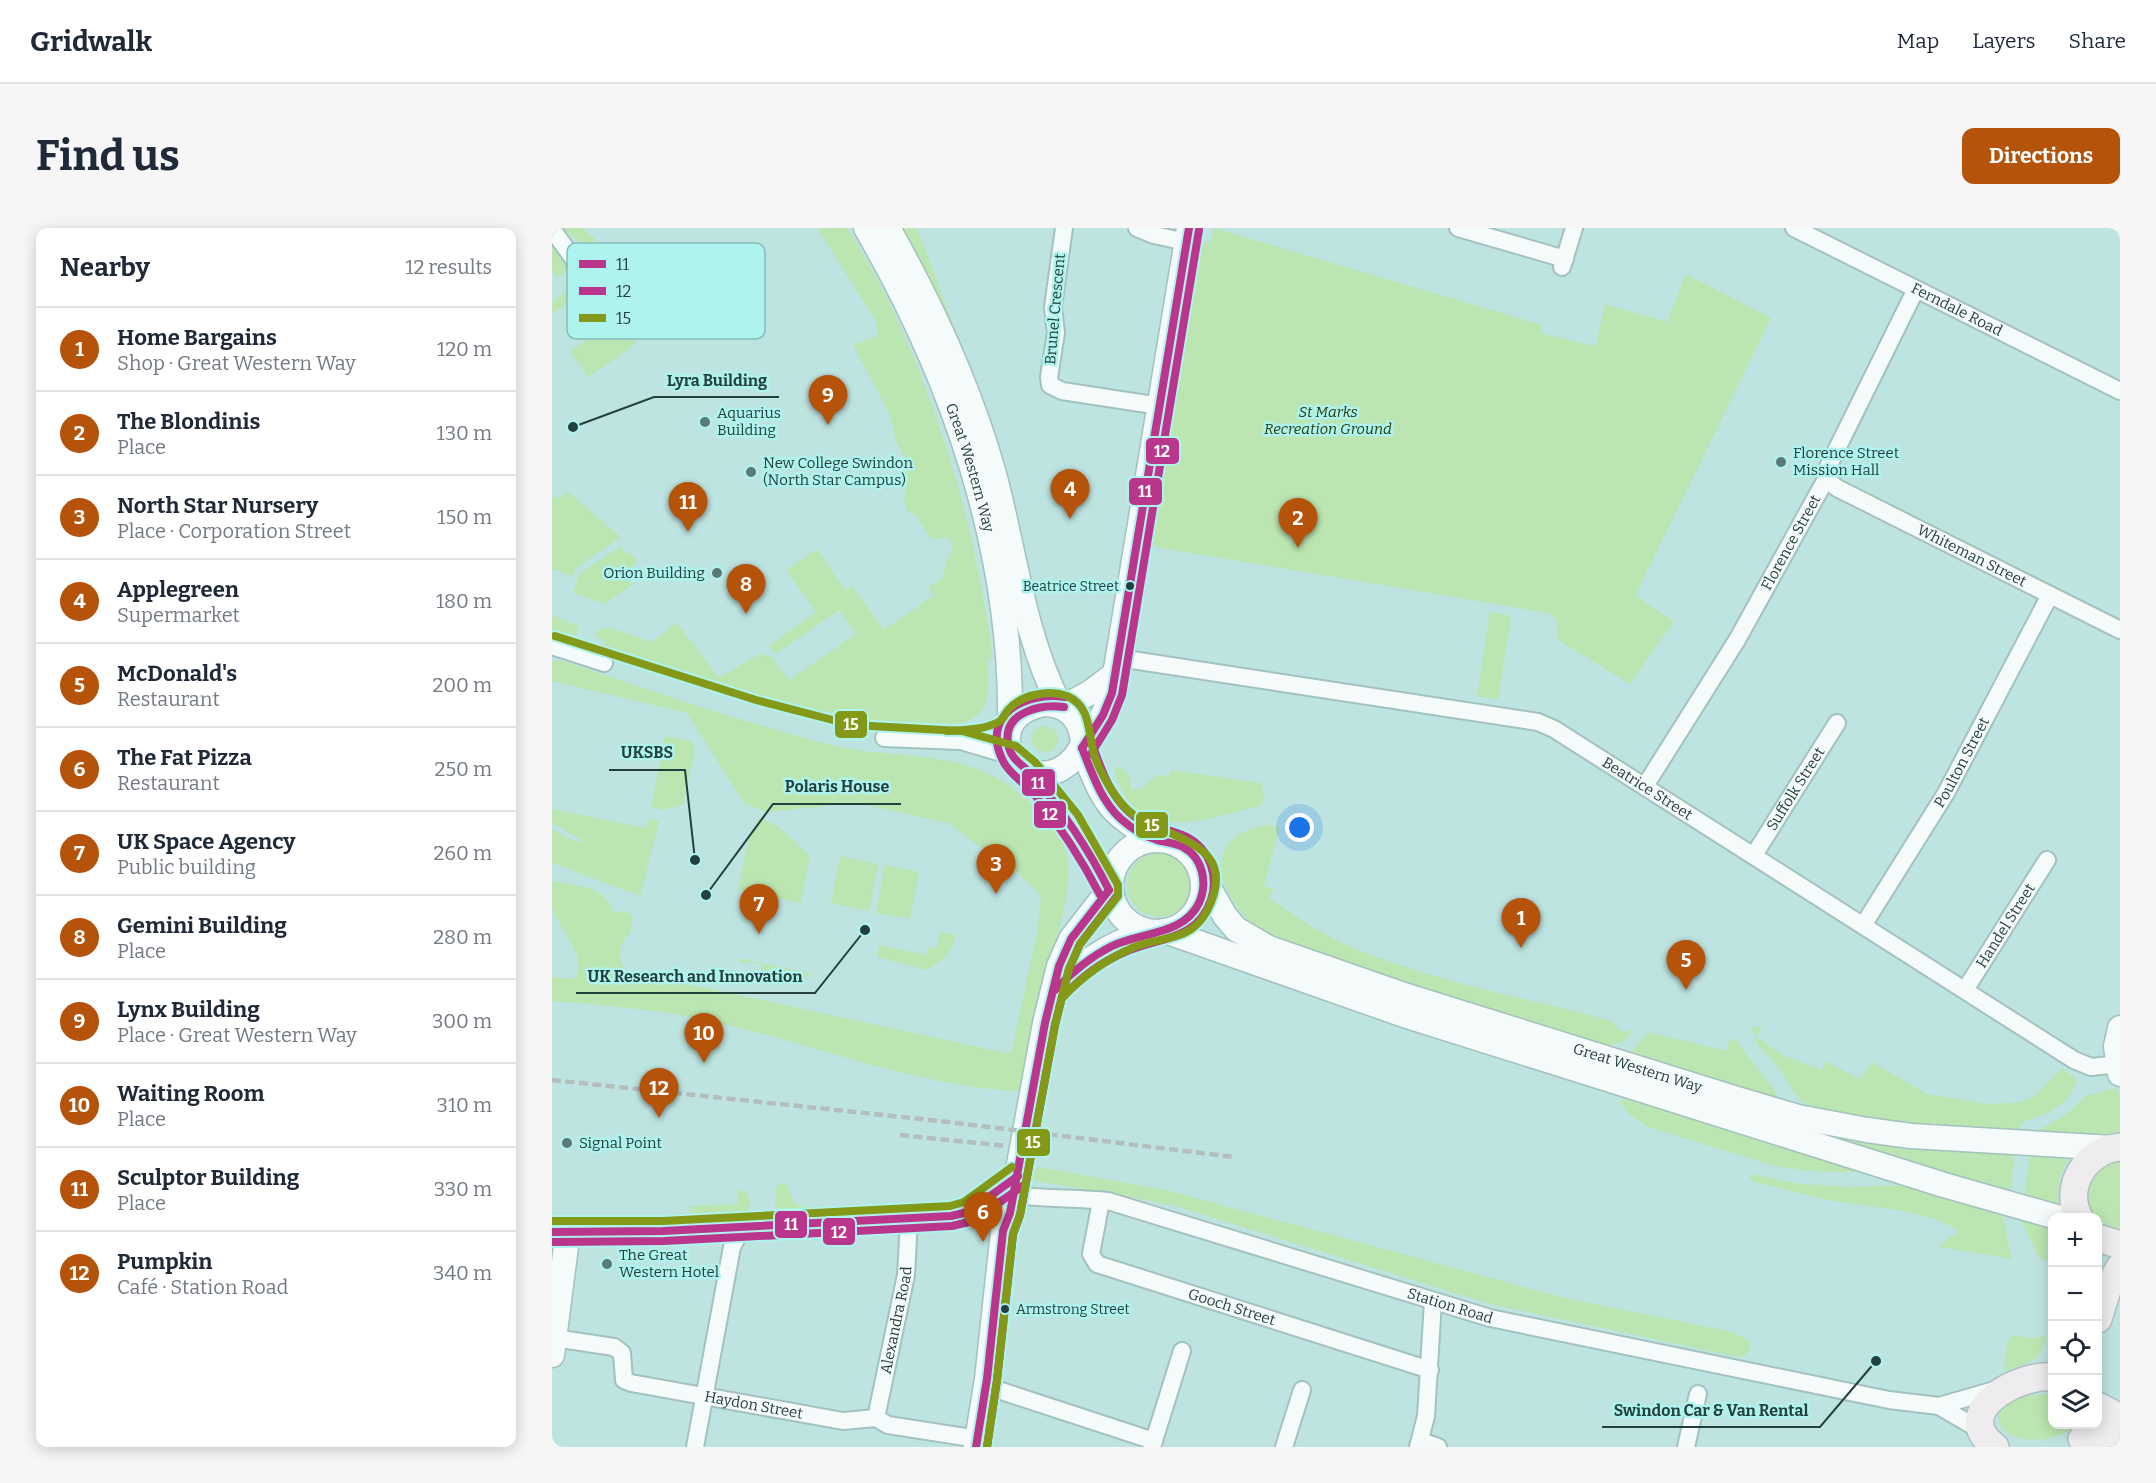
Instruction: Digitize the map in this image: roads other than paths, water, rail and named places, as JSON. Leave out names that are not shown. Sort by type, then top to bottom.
[{"type":"main road","name":"Great Western Way","points":[[867,228],[898,285],[936,368],[981,498],[1008,637],[1009,727]]},
{"type":"main road","name":"Great Western Way","points":[[888,228],[940,328],[971,406],[1004,514],[1033,639],[1043,671],[1062,706]]},
{"type":"main road","points":[[1019,763],[1040,773],[1058,771],[1071,762],[1109,703],[1118,666],[1188,235]]},
{"type":"main road","points":[[1118,666],[1091,692],[1062,706],[1036,705],[1021,713],[1009,727],[1007,738],[1019,763],[1074,828],[1109,890],[1119,914],[1133,926],[1156,932]]},
{"type":"main road","points":[[1062,706],[1077,721],[1083,744],[1104,798],[1118,816],[1130,826],[1157,840]]},
{"type":"main road","points":[[977,1443],[986,1386],[1003,1231],[1016,1185],[1045,1023],[1059,966],[1067,946],[1109,890],[1112,872],[1124,854],[1140,843],[1157,840],[1172,842],[1187,850],[1198,863],[1205,881],[1200,900],[1184,923],[1096,954],[1055,989]]},
{"type":"main road","name":"Great Western Way","points":[[1205,881],[1224,916],[1236,929],[1269,948],[1419,1000],[1757,1105],[1834,1125],[1911,1136],[2116,1148]]},
{"type":"main road","name":"Great Western Way","points":[[1156,932],[1404,1015],[1944,1185],[2048,1215]]},
{"type":"main road","points":[[2119,1067],[2116,1046],[2120,1028]]},
{"type":"main road","points":[[2078,1213],[2073,1193],[2079,1172],[2093,1156],[2116,1148]]},
{"type":"main road","name":"Station Road","points":[[560,1232],[646,1232],[909,1220],[968,1212],[993,1206],[1016,1185]]},
{"type":"main road","points":[[968,1212],[995,1223],[1003,1231]]},
{"type":"main road","points":[[553,1346],[560,1232]]},
{"type":"main road","points":[[2102,1240],[2120,1245]]},
{"type":"main road","points":[[2102,1304],[2120,1267]]},
{"type":"main road","points":[[1982,1439],[1987,1404],[1998,1393],[2032,1380],[2048,1361]]},
{"type":"main road","points":[[2102,1409],[2120,1418]]},
{"type":"main road","points":[[2081,1437],[2120,1434]]},
{"type":"street","name":"Brunel Crescent","points":[[1064,228],[1053,307],[1056,336],[1048,382],[1054,389],[1062,391],[1160,406]]},
{"type":"street","points":[[1137,228],[1154,235],[1188,235]]},
{"type":"street","points":[[1458,228],[1563,264],[1574,228]]},
{"type":"street","points":[[552,229],[567,250]]},
{"type":"street","name":"Ferndale Road","points":[[1803,230],[2120,391]]},
{"type":"street","name":"Florence Street","points":[[1645,786],[1737,640],[1826,479],[1826,471],[1916,289]]},
{"type":"street","name":"Whiteman Street","points":[[1826,479],[1837,488],[1919,531],[2120,630]]},
{"type":"street","name":"Poulton Street","points":[[1864,924],[1946,793],[2050,595]]},
{"type":"street","points":[[552,646],[604,663]]},
{"type":"street","name":"Beatrice Street","points":[[1118,666],[1538,722],[1554,729],[1864,924],[2082,1065],[2119,1067]]},
{"type":"street","name":"Suffolk Street","points":[[1754,855],[1837,723]]},
{"type":"street","points":[[960,741],[1009,727]]},
{"type":"street","points":[[884,738],[960,741],[1019,763]]},
{"type":"street","name":"Handel Street","points":[[1965,990],[2047,860]]},
{"type":"street","name":"Station Road","points":[[1016,1185],[1151,1212],[1490,1318],[1681,1358],[1702,1378],[1939,1406],[2032,1380]]},
{"type":"street","name":"Gooch Street","points":[[1101,1201],[1091,1254],[1096,1264],[1430,1370]]},
{"type":"street","name":"Alexandra Road","points":[[876,1418],[907,1268],[909,1220]]},
{"type":"street","points":[[695,1447],[732,1244],[743,1226]]},
{"type":"street","points":[[1433,1300],[1426,1416],[1419,1444],[1438,1447]]},
{"type":"street","name":"Haydon Street","points":[[553,1346],[606,1345],[619,1350],[624,1358],[623,1375],[627,1382],[843,1421],[876,1418],[888,1425],[977,1443]]},
{"type":"street","points":[[986,1386],[1153,1444],[1182,1351]]},
{"type":"street","points":[[1686,1447],[1702,1378]]},
{"type":"street","points":[[1284,1447],[1302,1390]]},
{"type":"street","name":"Station Road","points":[[1939,1406],[1982,1439]]},
{"type":"railway","points":[[552,1080],[940,1121],[1234,1157]]},
{"type":"railway","points":[[900,1135],[1007,1146]]},
{"type":"place","name":"Aquarius Building","points":[[705,422]]},
{"type":"place","name":"Lynx Building","points":[[828,425]]},
{"type":"place","name":"Lyra Building","points":[[573,427]]},
{"type":"place","name":"Florence Street Mission Hall","points":[[1781,462]]},
{"type":"place","name":"New College Swindon (North Star Campus)","points":[[751,472]]},
{"type":"place","name":"Applegreen","points":[[1070,519]]},
{"type":"place","name":"Sculptor Building","points":[[688,532]]},
{"type":"place","name":"The Blondinis","points":[[1298,548]]},
{"type":"place","name":"Orion Building","points":[[717,573]]},
{"type":"place","name":"Beatrice Street","points":[[1130,586]]},
{"type":"place","name":"Gemini Building","points":[[746,614]]},
{"type":"place","name":"UKSBS","points":[[695,860]]},
{"type":"place","name":"North Star Nursery","points":[[996,894]]},
{"type":"place","name":"Polaris House","points":[[706,895]]},
{"type":"place","name":"UK Research and Innovation","points":[[865,930]]},
{"type":"place","name":"UK Space Agency","points":[[759,934]]},
{"type":"place","name":"Home Bargains","points":[[1521,948]]},
{"type":"place","name":"McDonald's","points":[[1686,990]]},
{"type":"place","name":"Waiting Room","points":[[704,1063]]},
{"type":"place","name":"Pumpkin","points":[[659,1118]]},
{"type":"place","name":"Signal Point","points":[[567,1143]]},
{"type":"place","name":"The Fat Pizza","points":[[983,1242]]},
{"type":"place","name":"The Great Western Hotel","points":[[607,1264]]},
{"type":"place","name":"Armstrong Street","points":[[1005,1309]]},
{"type":"place","name":"Swindon Car & Van Rental","points":[[1876,1361]]},
{"type":"park label","name":"St Marks Recreation Ground","points":[[1328,420]]}]
